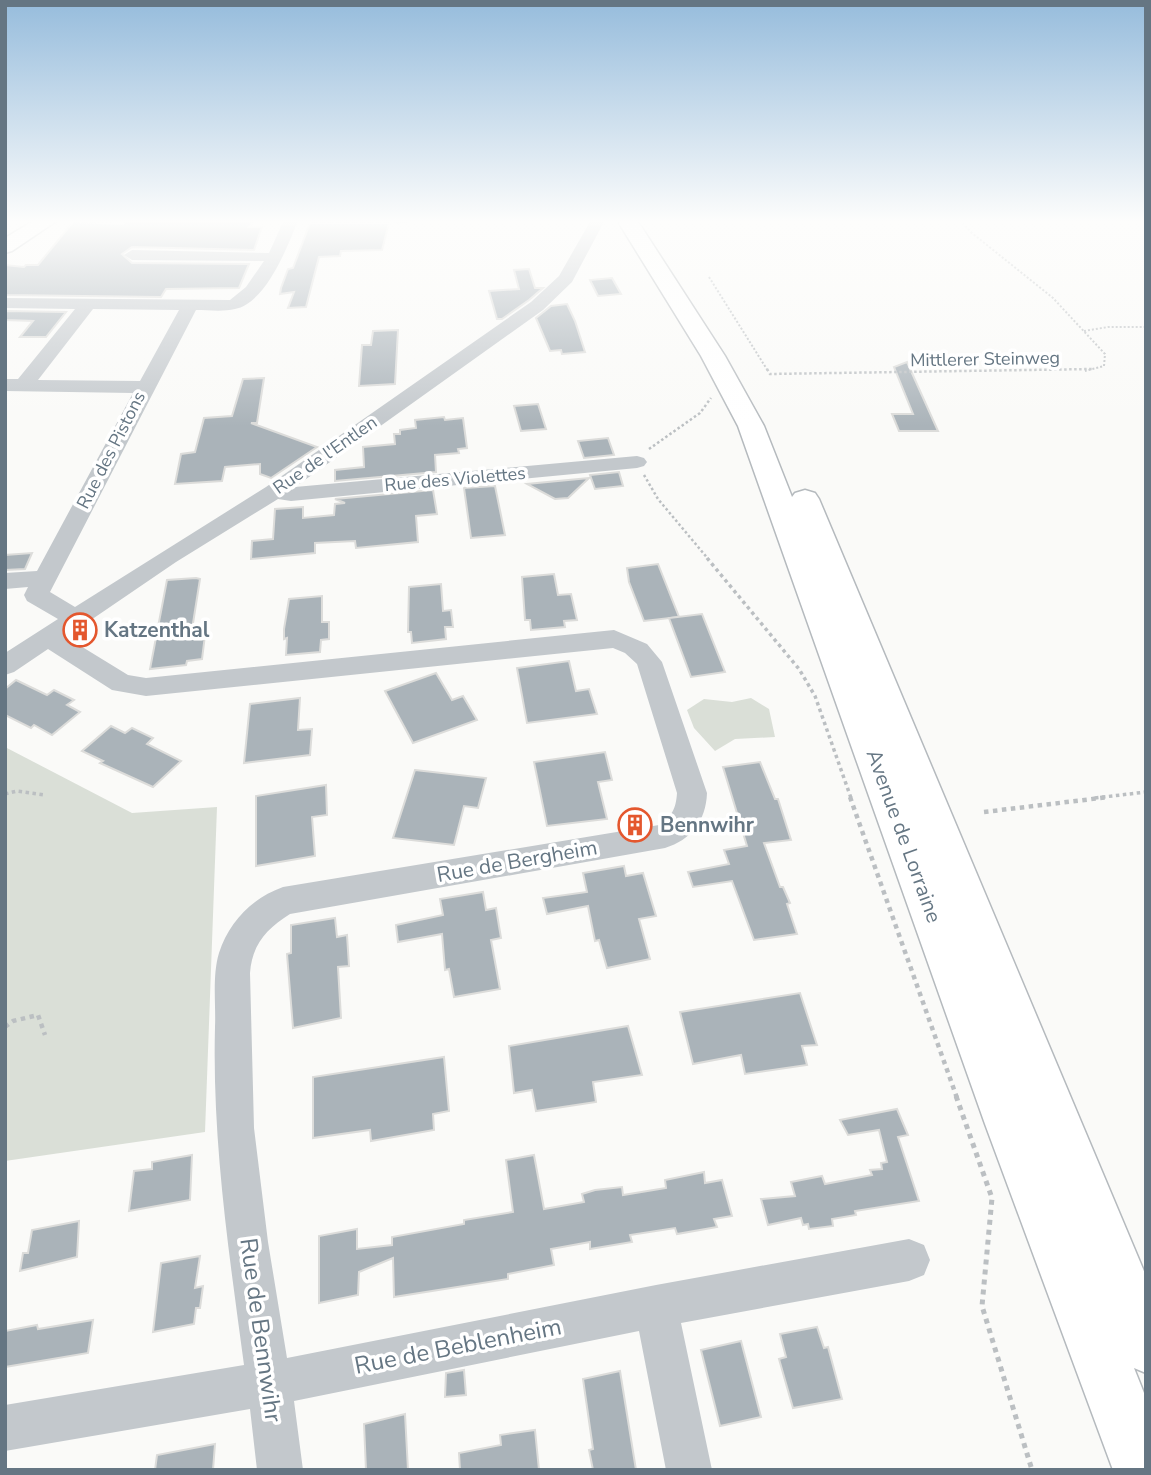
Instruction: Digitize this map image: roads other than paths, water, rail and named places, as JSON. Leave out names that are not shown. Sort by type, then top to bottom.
[{"type":"main road","name":"Avenue de Lorraine","points":[[671,289],[713,356],[751,426],[1010,1124],[1144,1470]]},
{"type":"main road","name":"Avenue de Lorraine","points":[[691,289],[734,355],[773,424],[841,584],[1146,1345]]},
{"type":"street","points":[[5,303],[233,305],[243,301],[252,289]]},
{"type":"street","name":"Rue de l'Entlen","points":[[5,666],[168,556],[274,492],[537,306],[555,289]]},
{"type":"street","points":[[15,385],[88,304]]},
{"type":"street","points":[[146,387],[190,305]]},
{"type":"street","name":"Rue des Pistons","points":[[15,385],[146,387],[45,578]]},
{"type":"street","name":"Rue des Violettes","points":[[274,492],[292,494],[637,462]]},
{"type":"street","points":[[5,581],[45,578]]},
{"type":"street","points":[[45,578],[36,595],[75,618]]},
{"type":"street","name":"Rue de Bergheim","points":[[47,637],[121,683],[146,687],[599,639],[628,643],[643,652],[649,662],[692,793],[692,808],[686,821],[677,830],[665,836],[283,901],[247,928],[236,953],[230,1063],[240,1191]]},
{"type":"street","name":"Rue de Bennwihr","points":[[240,1191],[271,1383],[280,1470]]},
{"type":"street","name":"Rue de Beblenheim","points":[[5,1428],[271,1383],[656,1306],[909,1260]]},
{"type":"street","points":[[656,1306],[689,1470]]},
{"type":"place","name":"Katzenthal","points":[[80,630]]},
{"type":"place","name":"Bennwihr","points":[[635,825]]}]
